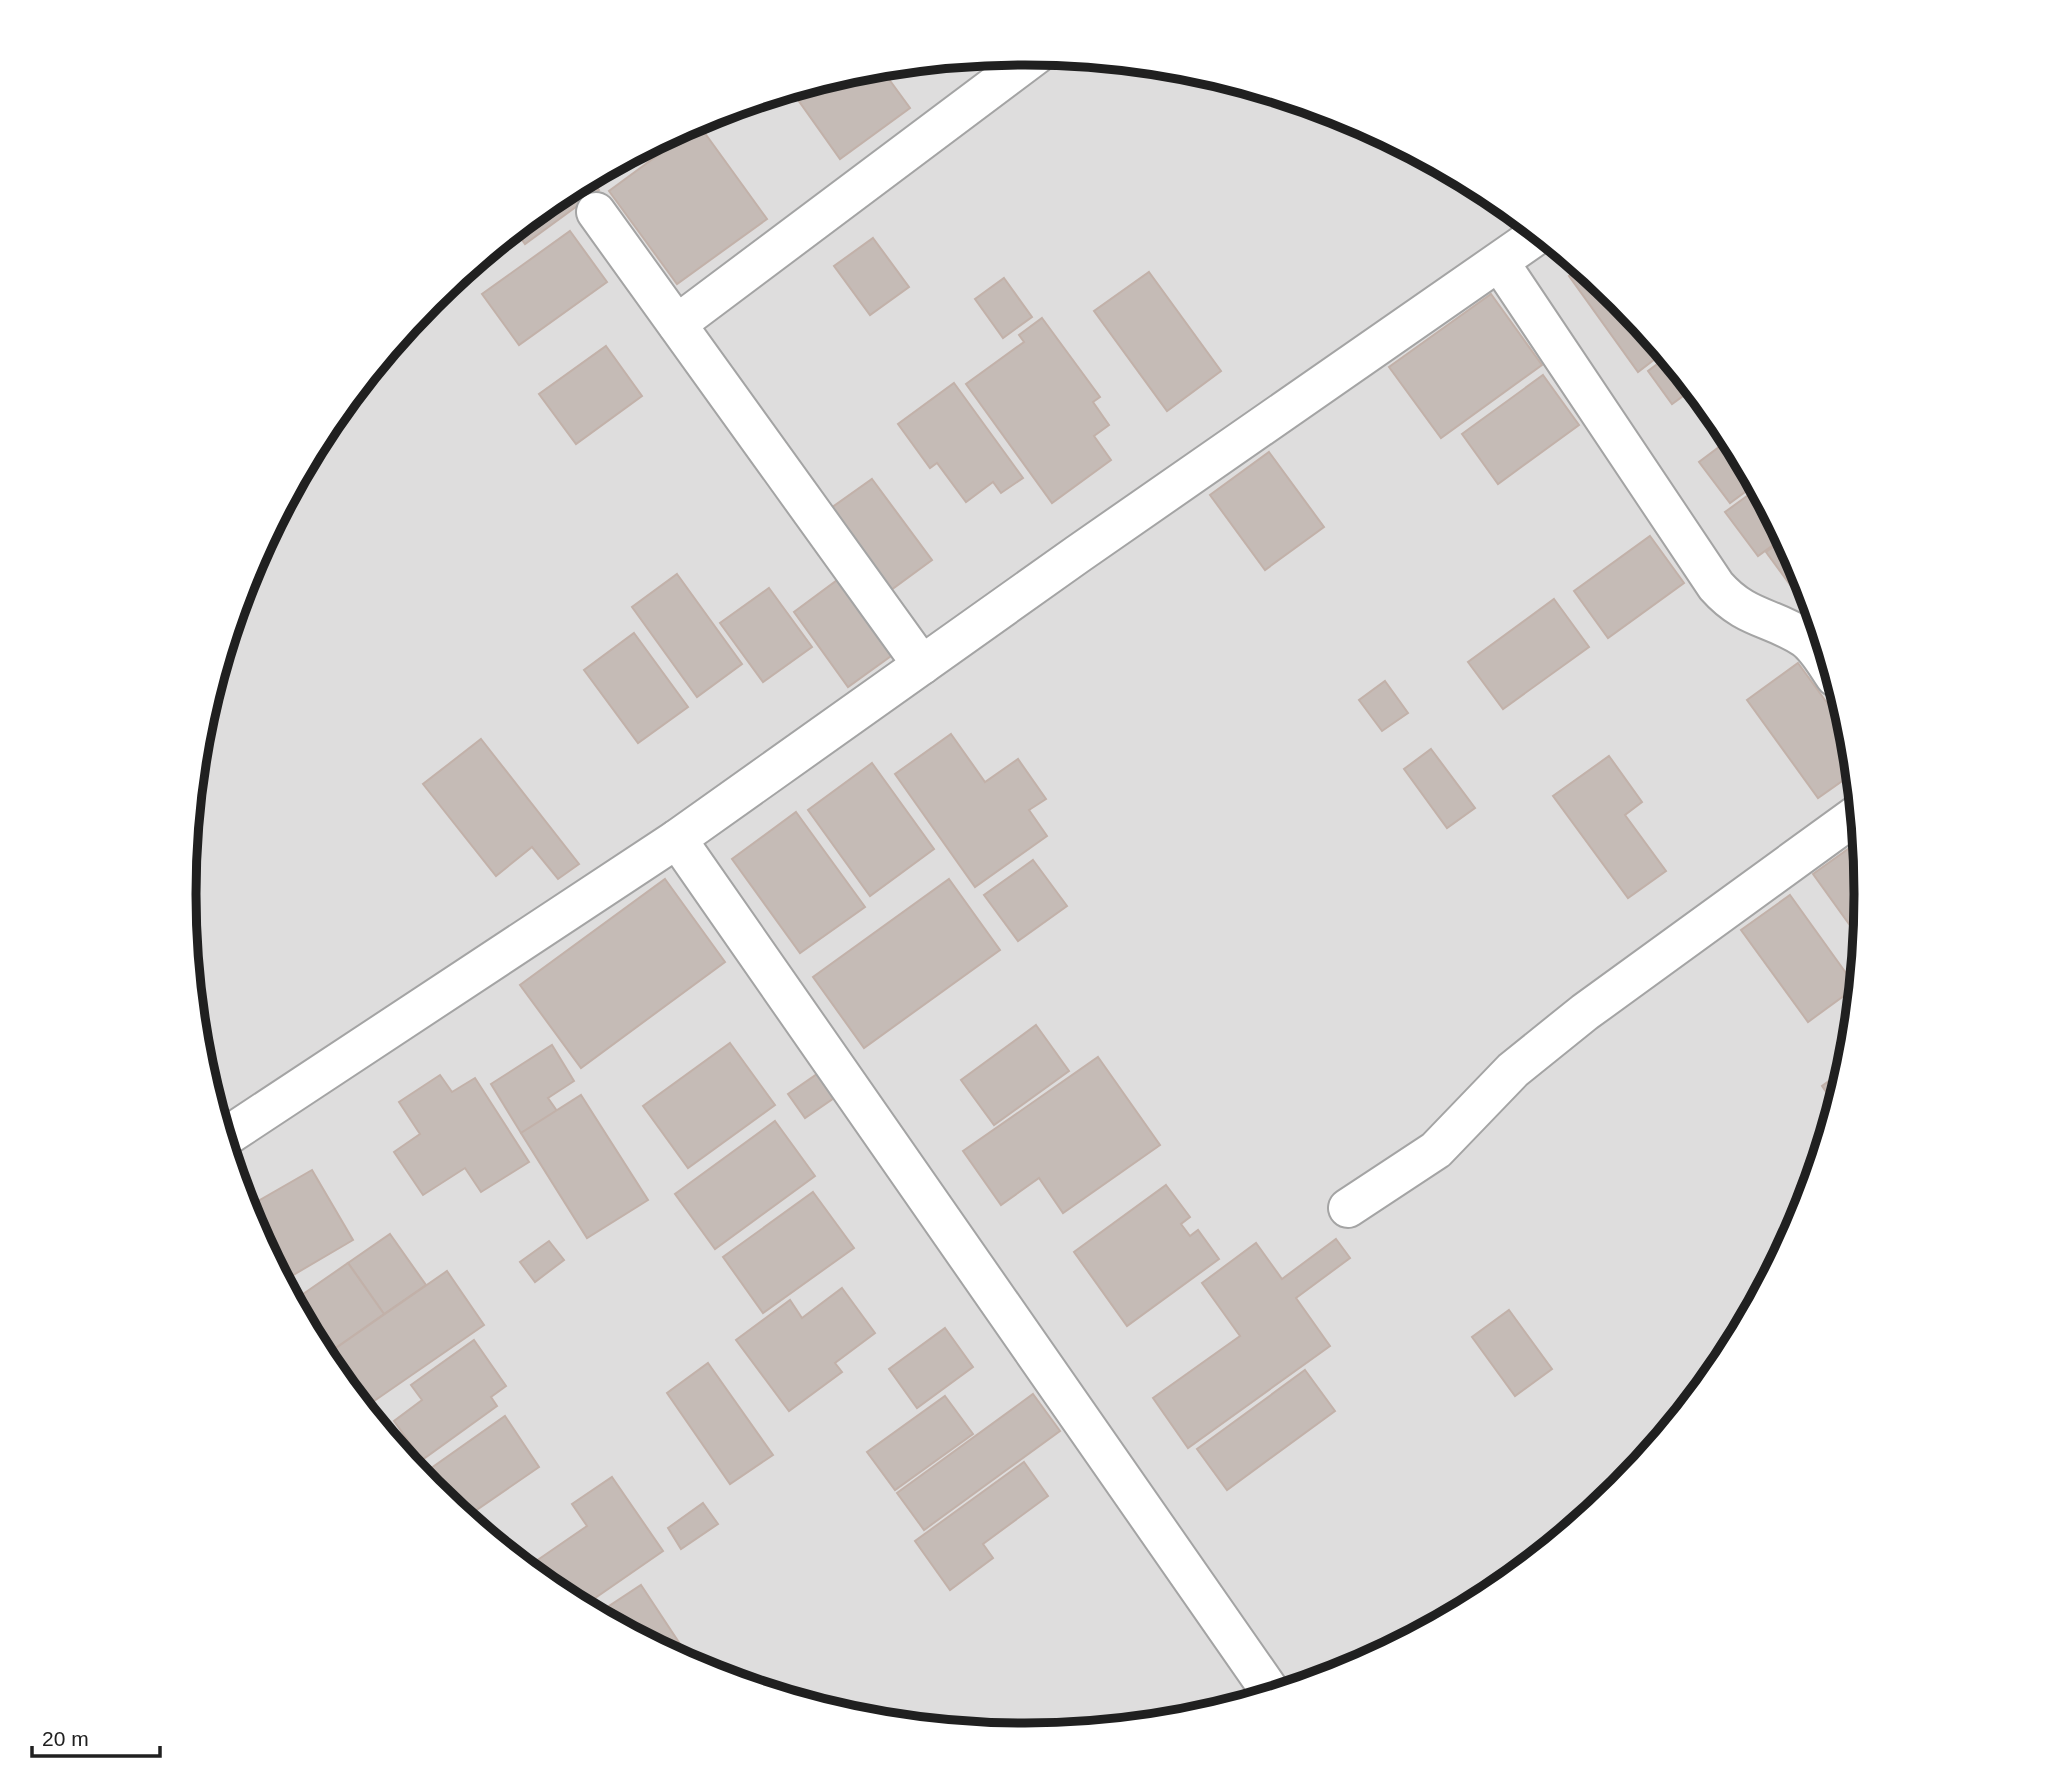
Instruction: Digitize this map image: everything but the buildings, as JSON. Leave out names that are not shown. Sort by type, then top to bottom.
[{"type":"street","points":[[677,324],[1022,65]]},
{"type":"street","points":[[596,212],[922,665]]},
{"type":"street","points":[[232,1133],[677,839],[1533,238]]},
{"type":"street","points":[[1500,262],[1716,586],[1730,601],[1746,612],[1807,640],[1820,657]]},
{"type":"street","points":[[1348,1208],[1436,1150],[1513,1070],[1585,1012],[1851,819]]},
{"type":"street","points":[[677,839],[1267,1687]]},
{"type":"shaded area","points":[[1026,65],[1134,72],[1240,93],[1292,109],[1392,150],[1440,176],[1530,236],[1572,271],[1649,347],[1683,389],[1744,479],[1769,527],[1811,627],[1826,679],[1839,732],[1853,840],[1855,894],[1848,1002],[1839,1056],[1811,1161],[1792,1211],[1744,1309],[1715,1355],[1649,1441],[1612,1480],[1530,1552],[1440,1612],[1392,1638],[1343,1660],[1240,1695],[1134,1716],[1080,1721],[1026,1723],[917,1716],[811,1695],[759,1679],[659,1638],[611,1612],[521,1552],[479,1517],[402,1441],[368,1399],[307,1309],[282,1261],[240,1161],[225,1109],[212,1056],[198,948],[196,894],[203,786],[212,732],[240,627],[259,577],[307,479],[336,433],[402,347],[439,308],[521,236],[611,176],[659,150],[708,128],[811,93],[917,72],[971,67]]}]
